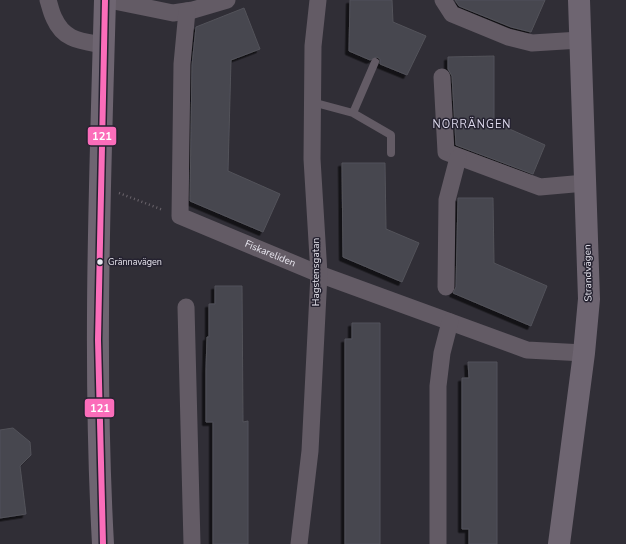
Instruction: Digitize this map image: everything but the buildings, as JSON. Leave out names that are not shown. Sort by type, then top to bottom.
[{"type":"street","points":[[48,0],[53,17],[64,33],[75,40],[104,45]]},
{"type":"street","points":[[103,544],[100,484],[98,360],[99,186],[105,0]]},
{"type":"street","points":[[109,0],[173,13],[187,11],[227,0]]},
{"type":"street","name":"Hagstensgatan","points":[[298,544],[310,451],[318,274],[312,159],[312,102],[313,46],[318,0]]},
{"type":"street","points":[[443,0],[452,14],[508,37],[532,43],[580,40]]},
{"type":"street","name":"Strandvägen","points":[[559,544],[584,353],[589,299],[579,0]]},
{"type":"street","points":[[180,216],[182,64],[187,11]]},
{"type":"street","points":[[442,77],[446,152],[458,158],[540,187],[585,183]]},
{"type":"street","points":[[446,287],[446,200],[458,158]]},
{"type":"street","name":"Fiskareliden","points":[[180,216],[318,274],[527,350],[584,353]]},
{"type":"street","points":[[186,307],[192,544]]},
{"type":"street","points":[[438,544],[438,386],[442,353],[450,322]]},
{"type":"lane","points":[[353,113],[375,62]]},
{"type":"lane","points":[[312,102],[353,113],[391,135],[392,153]]},
{"type":"path","points":[[99,186],[180,216]]},
{"type":"transit line","name":"121","points":[[103,544],[98,340],[105,0]]},
{"type":"place","name":"Grännavägen","points":[[100,262]]},
{"type":"district","name":"NORRÄNGEN","points":[[472,124]]}]
